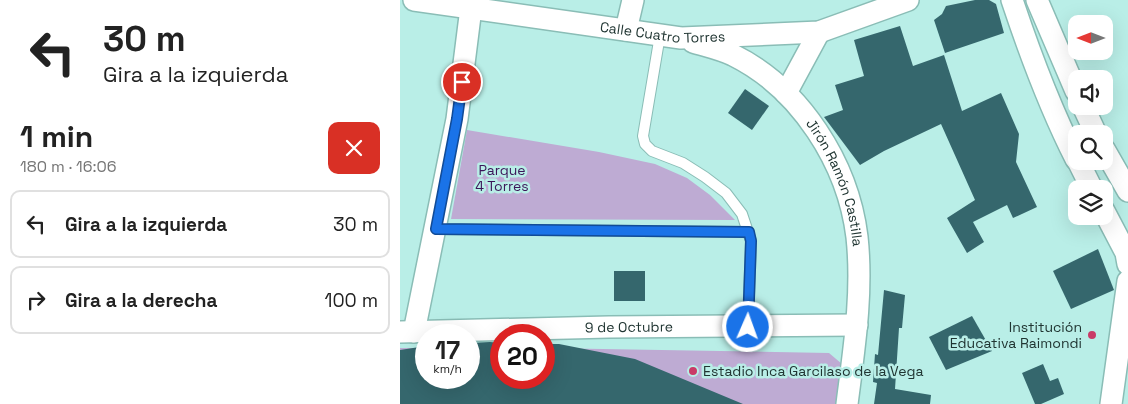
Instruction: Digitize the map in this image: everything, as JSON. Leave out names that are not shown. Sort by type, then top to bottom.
[{"type":"street","name":"Calle Cuatro Torres","points":[[414,0],[670,36],[819,32],[905,0]]},
{"type":"street","points":[[626,30],[633,0]]},
{"type":"street","points":[[1012,0],[1049,101],[1068,141]]},
{"type":"street","points":[[1037,0],[1068,72]]},
{"type":"street","points":[[407,332],[436,229],[457,119],[472,8]]},
{"type":"street","points":[[786,93],[819,32]]},
{"type":"street","name":"Jirón Ramón Castilla","points":[[670,36],[732,55],[764,75],[786,93],[816,129],[837,165],[849,199],[857,236],[857,326],[847,404]]},
{"type":"street","points":[[1113,165],[1128,191]]},
{"type":"street","points":[[1111,225],[1126,253],[1128,264]]},
{"type":"street","points":[[1111,404],[1128,281]]},
{"type":"street","name":"9 de Octubre","points":[[407,332],[609,327],[857,326]]},
{"type":"lane","points":[[670,36],[643,136],[645,144],[652,151],[683,163],[705,177],[726,193],[742,214],[751,241],[748,327]]},
{"type":"lane","points":[[436,229],[749,232]]},
{"type":"green space","name":"Parque 4 Torres","points":[[467,130],[599,152],[655,164],[687,178],[710,195],[735,220],[451,219]]},
{"type":"green space","name":"Estadio Inca Garcilaso de la Vega","points":[[400,348],[415,348],[415,389],[480,389],[480,348],[490,348],[490,389],[555,389],[555,348],[829,353],[842,364],[838,404],[400,404]]},
{"type":"building","points":[[975,0],[989,0],[996,4],[1004,33],[945,53],[934,20],[942,14],[946,6]]},
{"type":"building","points":[[900,26],[913,66],[944,55],[962,111],[1001,93],[1019,134],[1016,162],[1037,207],[1013,218],[1007,205],[973,222],[984,242],[967,253],[947,218],[975,200],[941,124],[884,151],[860,165],[824,117],[843,110],[835,85],[864,76],[854,40]]},
{"type":"building","points":[[745,89],[769,106],[752,130],[728,113]]},
{"type":"building","points":[[1098,249],[1114,290],[1071,309],[1053,271]]},
{"type":"building","points":[[614,271],[645,271],[645,301],[614,301]]},
{"type":"building","points":[[884,290],[905,295],[902,328],[899,328],[895,389],[931,395],[930,404],[874,404],[877,383],[873,382],[875,354],[878,355]]},
{"type":"building","points":[[972,316],[992,351],[946,370],[929,337]]},
{"type":"building","points":[[480,342],[490,342],[490,389],[555,389],[555,344],[559,344],[635,359],[743,404],[400,404],[400,350],[415,348],[415,389],[480,389]]},
{"type":"building","points":[[1043,364],[1050,381],[1058,378],[1064,394],[1041,404],[1035,404],[1022,373]]},
{"type":"place","name":"Institución Educativa Raimondi","points":[[1092,335]]},
{"type":"place","name":"Estadio Inca Garcilaso de la Vega","points":[[693,371]]},
{"type":"route","points":[[462,82],[457,119],[436,229],[749,232],[751,241],[748,327]]}]
